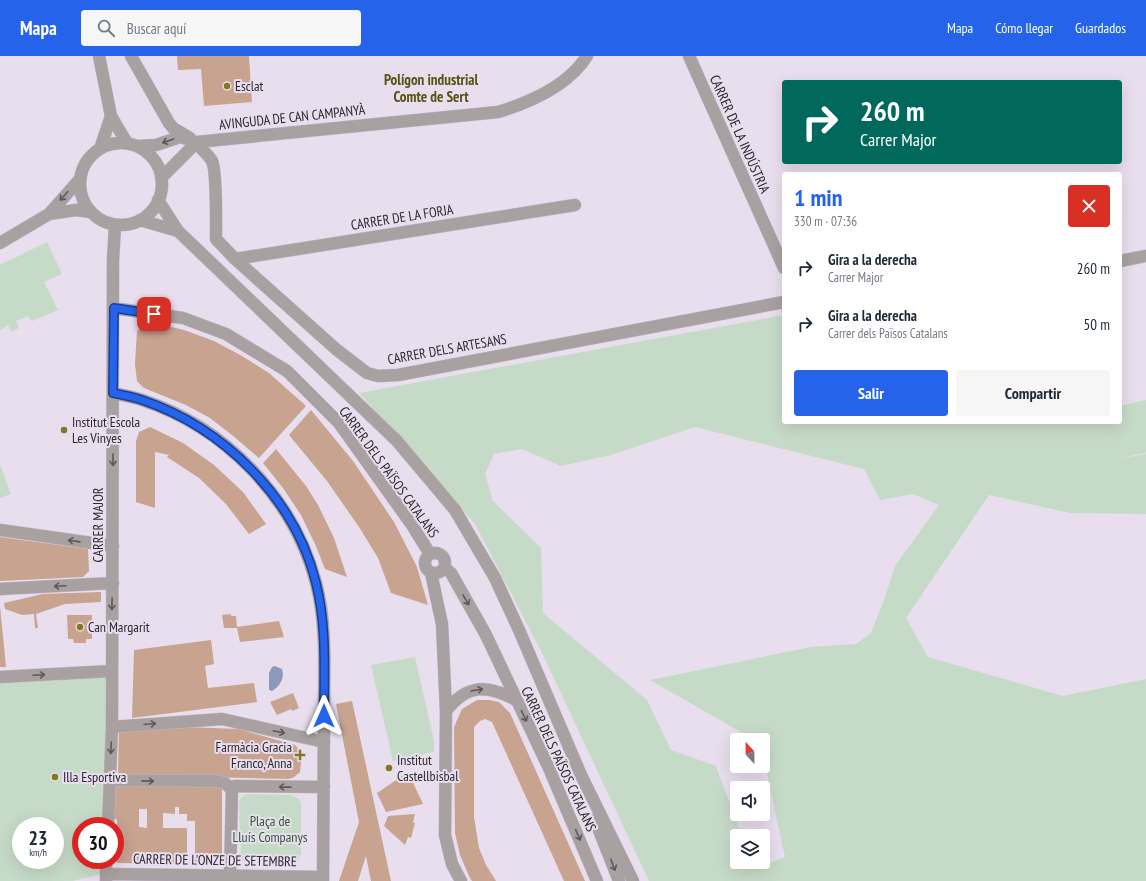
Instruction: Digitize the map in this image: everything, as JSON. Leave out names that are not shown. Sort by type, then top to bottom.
[{"type":"street","points":[[99,56],[111,116],[132,145]]},
{"type":"street","points":[[131,56],[169,123],[173,128],[197,142],[161,178]]},
{"type":"street","name":"AVINGUDA DE CAN CAMPANYÀ","points":[[132,145],[156,145],[180,137],[197,142],[498,112],[520,105],[557,85],[574,72],[587,56]]},
{"type":"street","name":"CARRER DE LA INDÚSTRIA","points":[[689,56],[782,264]]},
{"type":"street","points":[[100,149],[111,116]]},
{"type":"street","name":"CARRER DELS ARTESANS","points":[[197,142],[202,151],[212,162],[215,183],[216,239],[235,259],[337,350],[367,373],[378,376],[398,375],[782,302]]},
{"type":"street","points":[[0,243],[49,214],[80,179],[90,158],[100,149],[113,144],[132,145],[147,152],[155,160],[161,178],[161,195],[154,209],[140,220],[130,224],[115,225],[99,218],[92,212],[82,198],[80,179]]},
{"type":"street","points":[[158,200],[178,230],[397,441],[455,510],[495,578],[581,775],[633,881]]},
{"type":"street","name":"CARRER DE LA FORJA","points":[[235,259],[575,205]]},
{"type":"street","points":[[49,214],[76,210],[92,212]]},
{"type":"street","points":[[140,220],[178,230]]},
{"type":"street","name":"CARRER MAJOR","points":[[108,817],[112,727],[113,260],[115,225]]},
{"type":"street","points":[[1122,260],[1146,256]]},
{"type":"street","name":"CARRER DELS PAÏSOS CATALANS","points":[[114,308],[183,318],[226,334],[287,371],[339,423],[412,525],[430,554]]},
{"type":"street","points":[[113,393],[142,400],[177,415],[209,432],[256,473],[277,500],[307,555],[316,583],[321,614],[324,654],[323,879]]},
{"type":"street","points":[[0,530],[113,546]]},
{"type":"street","points":[[436,553],[442,555],[446,561],[445,568],[440,572],[431,572],[426,568],[425,562],[430,554],[436,553]]},
{"type":"street","name":"CARRER DELS PAÏSOS CATALANS","points":[[445,568],[451,573],[486,635],[548,766],[597,881]]},
{"type":"street","points":[[431,572],[442,624],[446,711],[445,835],[452,864],[461,881]]},
{"type":"street","points":[[0,589],[113,583]]},
{"type":"street","points":[[0,677],[111,671]]},
{"type":"street","points":[[446,711],[462,694],[482,688],[493,689],[516,700]]},
{"type":"street","points":[[112,727],[222,719],[324,742]]},
{"type":"street","points":[[581,775],[595,820],[619,881]]},
{"type":"street","points":[[109,780],[216,781],[225,783],[232,790]]},
{"type":"street","points":[[231,878],[232,790],[235,786],[324,787]]},
{"type":"street","name":"CARRER DE L'ONZE DE SETEMBRE","points":[[106,877],[323,879]]},
{"type":"green space","points":[[47,242],[62,274],[44,282],[58,310],[32,321],[28,316],[16,321],[19,328],[11,332],[8,325],[0,330],[0,265]]},
{"type":"green space","points":[[782,315],[782,424],[1122,424],[1122,406],[1146,400],[1146,453],[1116,459],[1146,454],[1146,514],[1070,513],[989,495],[906,618],[928,657],[1063,696],[1146,679],[1146,881],[649,881],[543,655],[475,524],[359,393]],"holes":[[[695,427],[864,469],[880,500],[913,494],[939,505],[895,566],[871,633],[856,644],[811,647],[650,680],[743,733],[770,733],[770,773],[767,773],[769,781],[770,781],[770,787],[785,857],[770,863],[770,869],[730,869],[730,829],[739,829],[736,821],[730,821],[730,804],[716,766],[671,750],[647,700],[543,613],[541,548],[493,501],[485,474],[494,454],[522,449],[561,466],[611,455]]]},
{"type":"green space","points":[[0,464],[11,494],[0,498]]},
{"type":"green space","name":"Institut Castellbisbal","points":[[415,657],[434,741],[434,752],[393,761],[371,665]]},
{"type":"green space","name":"Illa Esportiva","points":[[111,671],[108,817],[72,817],[72,869],[106,869],[106,873],[73,881],[0,881],[0,682]]},
{"type":"green space","name":"Plaça de Lluís Companys","points":[[247,794],[290,795],[299,799],[301,803],[301,854],[298,861],[246,863],[241,860],[239,803],[241,797]]},
{"type":"water","points":[[275,666],[282,669],[283,676],[277,687],[272,691],[269,690],[269,673],[272,667]]},
{"type":"building","name":"Esclat","points":[[177,56],[249,56],[252,102],[204,106],[201,69],[178,70]]},
{"type":"building","points":[[155,323],[184,330],[214,341],[242,356],[269,373],[306,406],[259,458],[210,418],[186,405],[144,388],[137,381],[135,364],[137,331],[145,324]]},
{"type":"building","points":[[311,410],[353,461],[394,522],[417,567],[428,605],[391,593],[378,558],[359,527],[327,481],[289,435]]},
{"type":"building","points":[[150,427],[183,443],[214,465],[243,492],[266,524],[249,534],[226,504],[199,478],[167,457],[169,455],[155,452],[155,508],[136,502],[136,441],[139,432]]},
{"type":"building","points":[[276,449],[306,486],[318,505],[334,538],[347,577],[325,569],[301,515],[283,488],[263,463]]},
{"type":"building","points":[[0,537],[88,549],[89,571],[83,577],[0,581]]},
{"type":"building","points":[[101,592],[101,602],[65,604],[36,614],[38,628],[35,628],[34,614],[22,615],[5,609],[4,603],[43,594]]},
{"type":"building","points":[[0,606],[6,667],[0,667]]},
{"type":"building","points":[[231,614],[231,616],[236,616],[237,627],[279,621],[284,637],[240,642],[237,628],[224,628],[222,615]]},
{"type":"building","name":"Can Margarit","points":[[67,615],[92,615],[92,639],[86,639],[86,643],[74,643],[73,639],[68,639]]},
{"type":"building","points":[[211,640],[214,664],[205,666],[208,688],[254,683],[257,702],[132,718],[134,650]]},
{"type":"building","points":[[293,693],[299,708],[292,711],[291,709],[277,715],[270,702]]},
{"type":"building","points":[[477,700],[499,702],[510,713],[585,881],[564,881],[492,722],[485,719],[480,721],[474,727],[474,817],[479,848],[486,865],[496,881],[472,881],[469,876],[460,855],[455,833],[454,727],[462,709]]},
{"type":"building","points":[[352,701],[391,881],[371,881],[366,856],[358,881],[339,881],[359,822],[336,704]]},
{"type":"building","points":[[186,727],[238,729],[295,745],[302,753],[300,772],[289,779],[118,775],[119,732]]},
{"type":"building","points":[[408,772],[423,804],[386,812],[377,793]]},
{"type":"building","points":[[114,785],[220,786],[222,788],[222,860],[216,865],[195,864],[195,821],[187,821],[187,814],[179,814],[179,807],[175,807],[175,814],[163,813],[163,828],[187,828],[187,864],[124,863],[124,817],[114,817]],"holes":[[[139,809],[147,809],[147,828],[139,827]]]},
{"type":"building","points":[[415,814],[413,822],[415,823],[411,838],[408,837],[405,845],[384,826],[388,816]]},
{"type":"place","name":"Esclat","points":[[227,86]]},
{"type":"place","name":"Institut Escola Les Vinyes","points":[[64,430]]},
{"type":"place","name":"Can Margarit","points":[[80,627]]},
{"type":"place","name":"Farmàcia Gracia Franco, Anna","points":[[300,755]]},
{"type":"place","name":"Institut Castellbisbal","points":[[389,768]]},
{"type":"place","name":"Illa Esportiva","points":[[55,777]]},
{"type":"district","name":"Polígon industrial Comte de Sert","points":[[431,88]]},
{"type":"route","points":[[154,314],[114,308],[113,393],[142,400],[177,415],[209,432],[256,473],[277,500],[307,555],[316,583],[321,614],[324,654],[324,716]]}]
